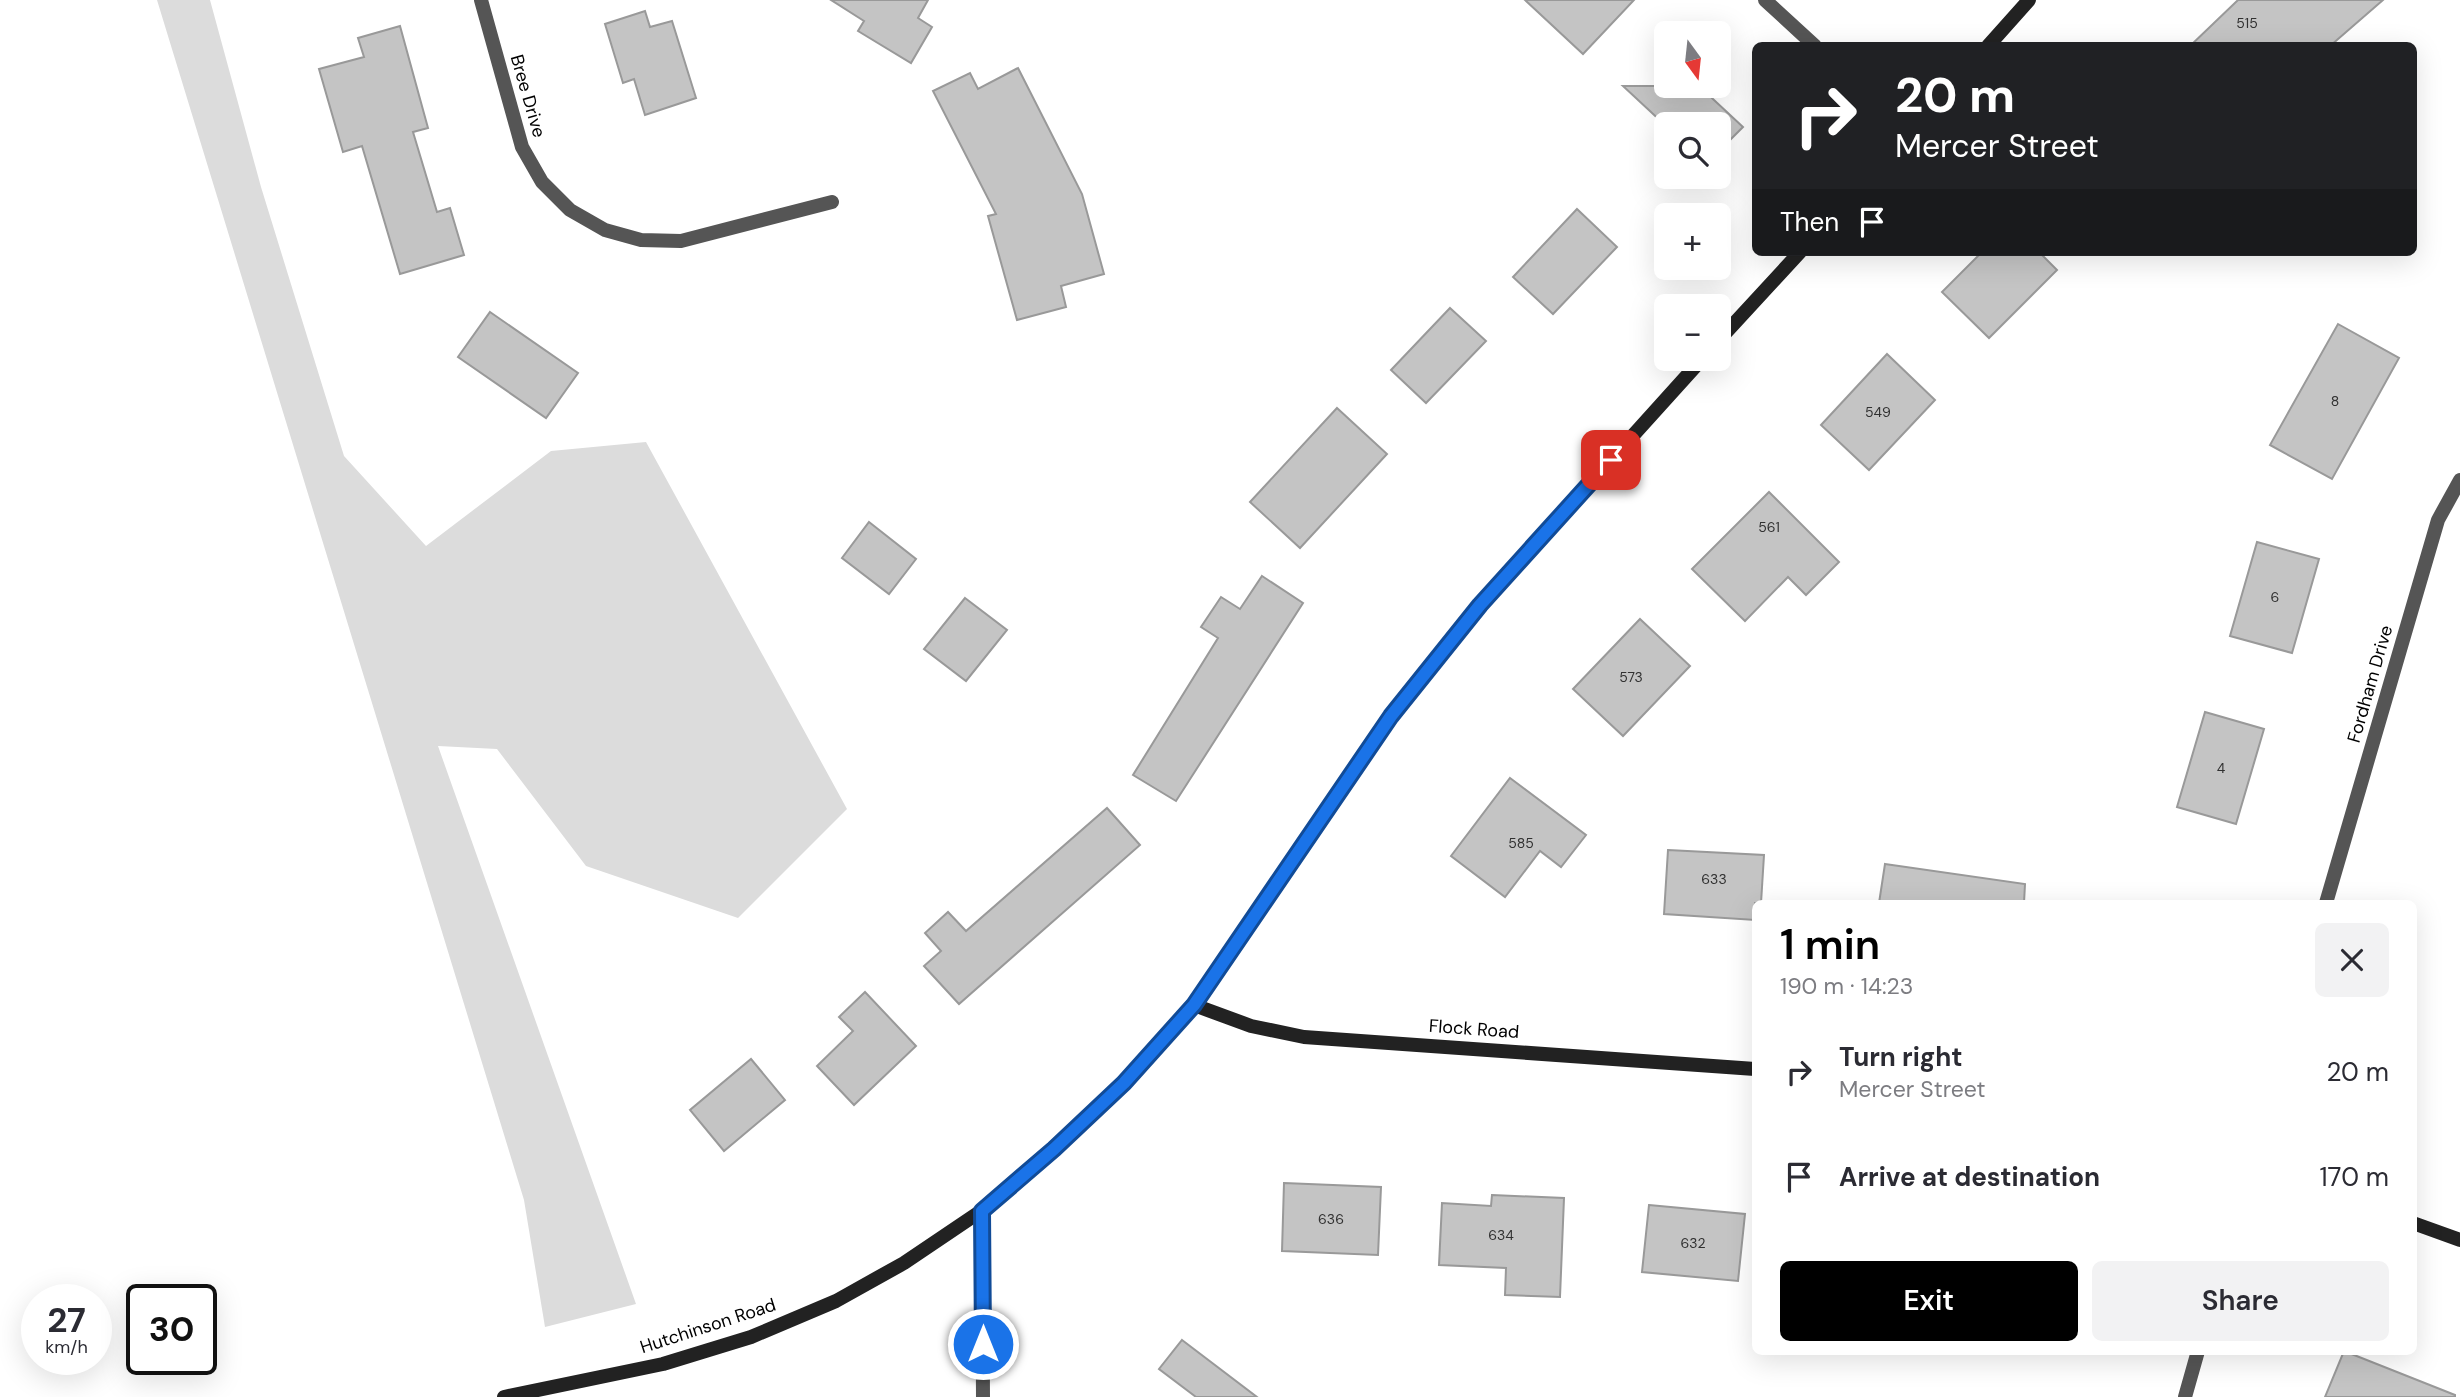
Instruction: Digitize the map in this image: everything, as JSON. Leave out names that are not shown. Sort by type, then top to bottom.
[{"type":"street","name":"Bree Drive","points":[[481,0],[522,147],[542,181],[570,210],[605,230],[641,240],[681,241],[832,202]]},
{"type":"street","points":[[1765,0],[1811,42]]},
{"type":"street","points":[[1992,42],[2029,0]]},
{"type":"street","points":[[1731,327],[1796,256]]},
{"type":"street","name":"Hutchinson Road","points":[[504,1397],[663,1364],[751,1337],[836,1300],[904,1263],[982,1211],[1054,1149],[1124,1083],[1194,1005],[1391,716],[1480,605],[1691,371]]},
{"type":"street","name":"Fordham Drive","points":[[2327,900],[2438,520],[2460,481]]},
{"type":"street","name":"Flock Road","points":[[1194,1005],[1251,1026],[1304,1037],[1752,1069]]},
{"type":"street","points":[[982,1211],[983,1397]]},
{"type":"street","points":[[2417,1224],[2460,1240]]},
{"type":"street","points":[[2185,1397],[2197,1355]]},
{"type":"shaded area","points":[[157,0],[210,0],[261,187],[344,456],[426,546],[551,451],[646,442],[847,809],[738,918],[586,866],[497,749],[438,746],[636,1304],[545,1327],[524,1200]]},
{"type":"building","points":[[831,0],[928,0],[918,18],[932,27],[911,63],[858,31],[864,21]]},
{"type":"building","points":[[1525,0],[1634,0],[1583,54]]},
{"type":"building","points":[[2238,0],[2383,0],[2335,42],[2194,42]]},
{"type":"building","points":[[645,11],[650,27],[672,21],[696,98],[645,115],[634,79],[623,83],[605,24]]},
{"type":"building","points":[[400,26],[428,128],[413,132],[437,212],[450,208],[464,255],[400,274],[362,146],[343,152],[319,69],[364,57],[358,38]]},
{"type":"building","points":[[1018,68],[1082,194],[1104,274],[1061,286],[1066,307],[1017,320],[988,216],[996,214],[933,91],[970,73],[978,89]]},
{"type":"building","points":[[1623,86],[1654,86],[1654,98],[1712,98],[1727,112],[1654,112],[1654,115]]},
{"type":"building","points":[[1731,116],[1743,127],[1731,139]]},
{"type":"building","points":[[1577,209],[1617,247],[1553,314],[1513,277]]},
{"type":"building","points":[[1978,256],[2043,256],[2057,270],[1989,338],[1942,292]]},
{"type":"building","points":[[1450,308],[1486,341],[1426,403],[1391,370]]},
{"type":"building","points":[[490,312],[578,373],[546,418],[458,357]]},
{"type":"building","points":[[2338,324],[2399,358],[2332,479],[2270,445]]},
{"type":"building","points":[[1887,354],[1935,400],[1869,470],[1821,425]]},
{"type":"building","points":[[1337,408],[1387,454],[1300,548],[1250,502]]},
{"type":"building","points":[[1769,492],[1839,562],[1806,595],[1788,577],[1745,621],[1692,569]]},
{"type":"building","points":[[869,522],[916,559],[889,594],[842,558]]},
{"type":"building","points":[[2257,542],[2319,559],[2292,653],[2230,636]]},
{"type":"building","points":[[1262,576],[1303,603],[1176,801],[1133,775],[1218,638],[1201,627],[1221,597],[1240,609]]},
{"type":"building","points":[[965,598],[1007,630],[966,681],[924,649]]},
{"type":"building","points":[[1640,619],[1690,666],[1623,736],[1573,689]]},
{"type":"building","points":[[2205,712],[2264,729],[2236,824],[2177,807]]},
{"type":"building","points":[[1510,778],[1586,835],[1561,867],[1540,851],[1505,897],[1451,856]]},
{"type":"building","points":[[1107,808],[1140,845],[959,1004],[924,966],[941,951],[925,933],[948,912],[966,931]]},
{"type":"building","points":[[1668,850],[1764,855],[1761,900],[1752,900],[1752,920],[1664,914]]},
{"type":"building","points":[[1885,864],[2025,884],[2024,900],[1879,900]]},
{"type":"building","points":[[865,992],[916,1046],[854,1105],[817,1066],[853,1031],[839,1017]]},
{"type":"building","points":[[751,1059],[785,1100],[724,1151],[690,1110]]},
{"type":"building","points":[[1284,1183],[1381,1187],[1378,1255],[1282,1251]]},
{"type":"building","points":[[1492,1195],[1564,1198],[1560,1297],[1505,1295],[1506,1268],[1439,1265],[1442,1203],[1491,1206]]},
{"type":"building","points":[[1649,1205],[1745,1214],[1738,1281],[1642,1272]]},
{"type":"building","points":[[1182,1340],[1257,1397],[1196,1397],[1159,1369]]},
{"type":"building","points":[[2342,1355],[2354,1355],[2455,1395],[2455,1397],[2325,1397]]},
{"type":"route","points":[[983,1344],[982,1211],[1054,1149],[1124,1083],[1194,1005],[1391,716],[1480,605],[1611,460]]}]
